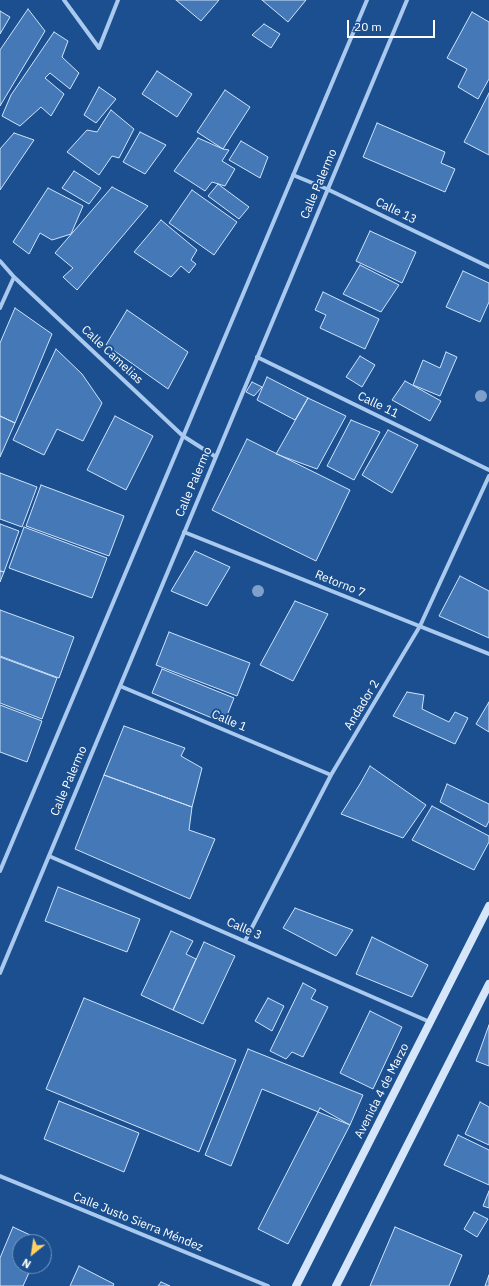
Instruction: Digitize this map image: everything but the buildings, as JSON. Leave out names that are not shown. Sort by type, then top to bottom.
[{"type":"main road","name":"Avenida 4 de Marzo","points":[[296,1286],[489,906]]},
{"type":"main road","points":[[336,1286],[489,984]]},
{"type":"street","points":[[64,0],[99,48],[118,0]]},
{"type":"street","points":[[0,871],[367,0]]},
{"type":"street","name":"Calle Palermo","points":[[0,973],[407,0]]},
{"type":"street","name":"Calle 13","points":[[293,175],[328,189],[489,267]]},
{"type":"street","name":"Calle Camelias","points":[[0,261],[14,277],[183,436],[216,457]]},
{"type":"street","points":[[0,308],[14,277]]},
{"type":"street","name":"Calle 11","points":[[257,357],[489,470]]},
{"type":"street","name":"Andador 2","points":[[245,941],[331,775],[420,626],[489,476]]},
{"type":"street","name":"Retorno 7","points":[[184,532],[489,654]]},
{"type":"street","name":"Calle 1","points":[[120,686],[331,775]]},
{"type":"street","name":"Calle 3","points":[[49,856],[430,1022]]},
{"type":"street","name":"Calle Justo Sierra Méndez","points":[[0,1176],[268,1286]]}]
